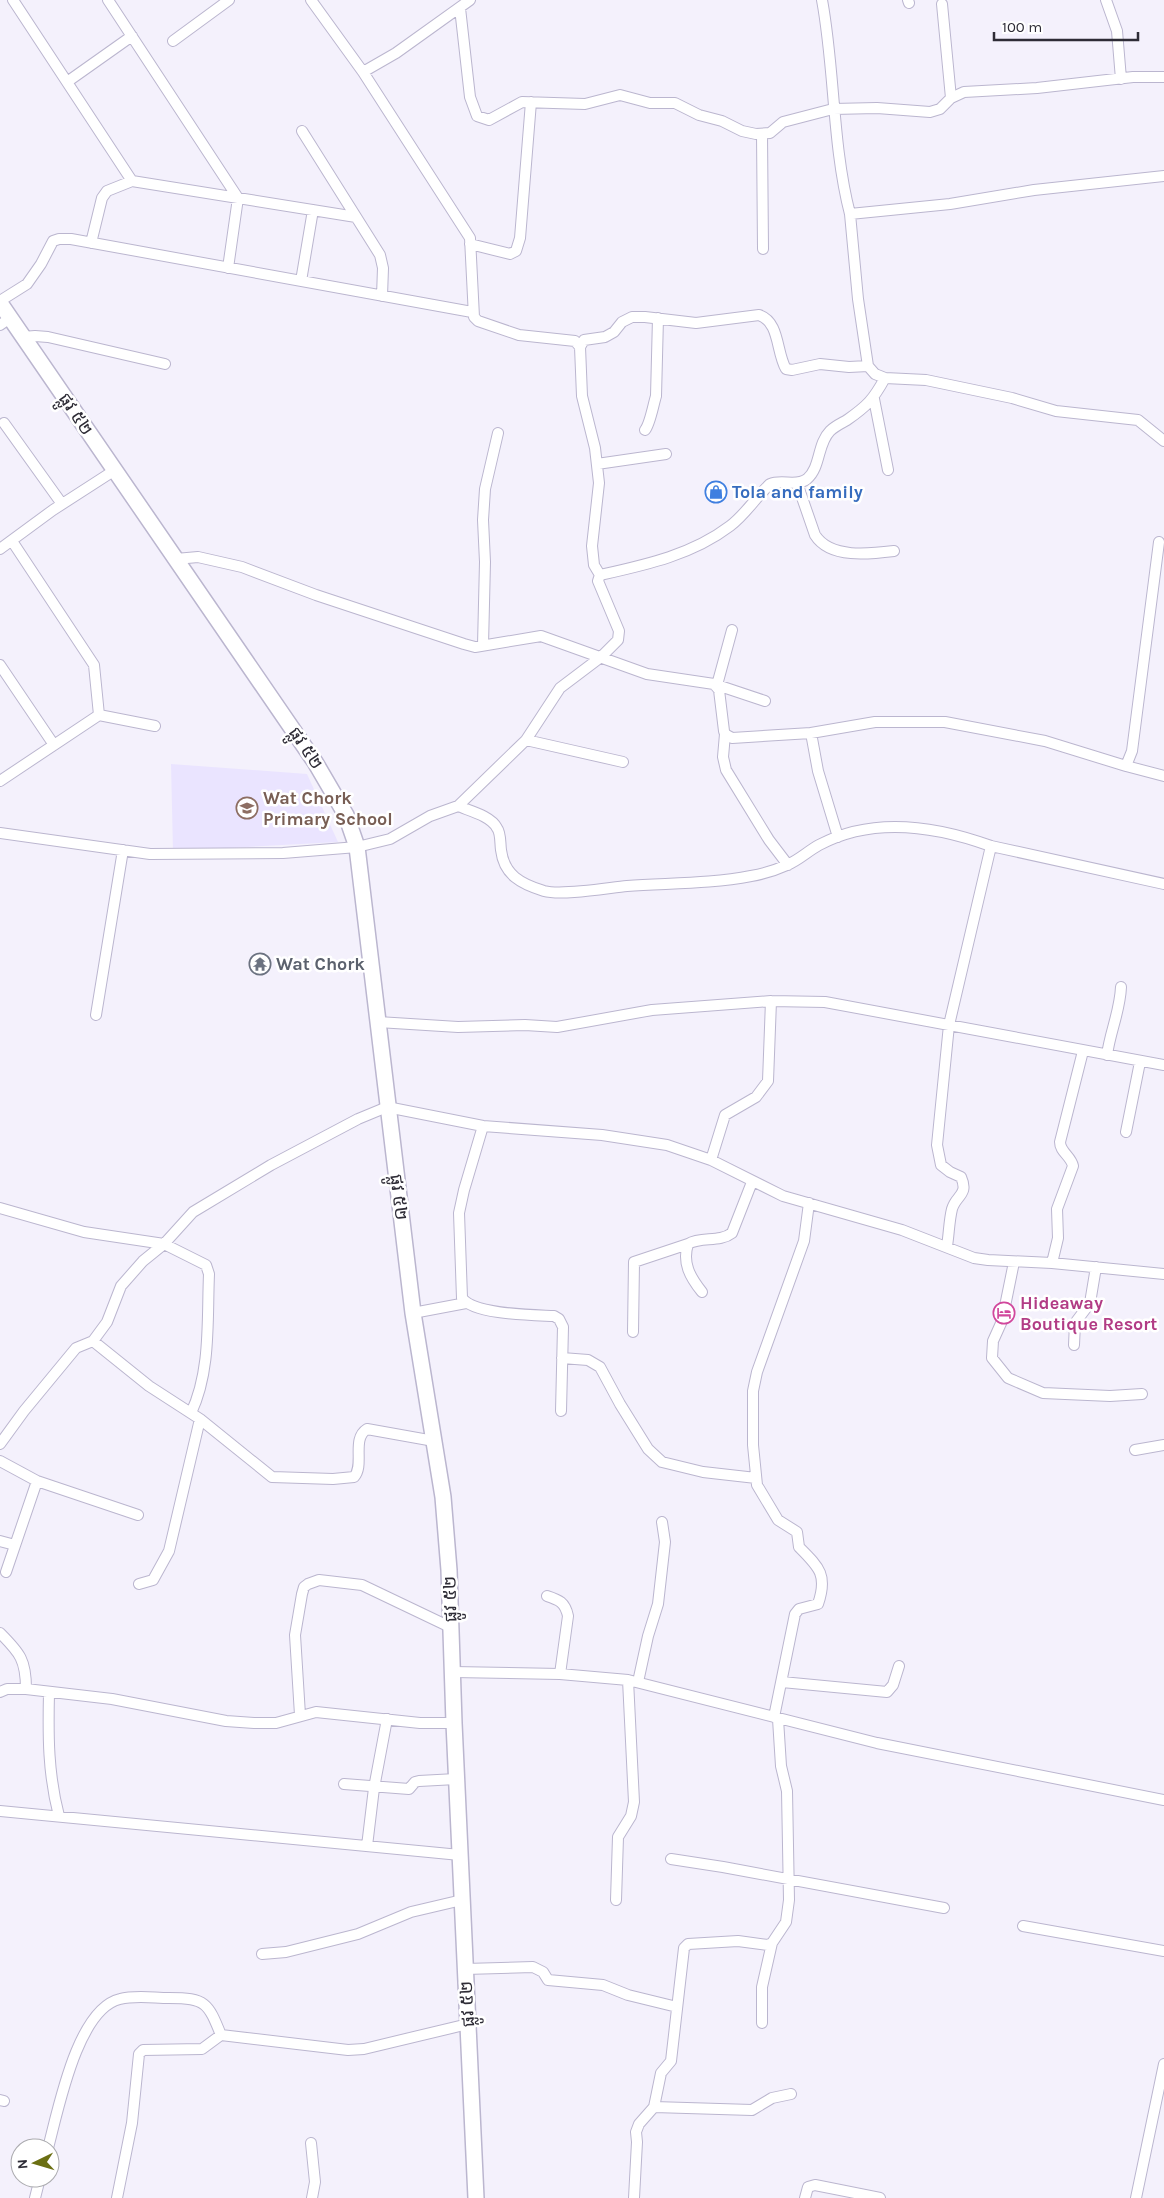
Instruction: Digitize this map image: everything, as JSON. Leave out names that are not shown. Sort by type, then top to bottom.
[{"type":"street","points":[[13,0],[132,181]]},
{"type":"street","points":[[108,0],[238,198],[228,268]]},
{"type":"street","points":[[173,41],[229,0]]},
{"type":"street","points":[[311,0],[363,72],[470,238],[472,312],[478,321],[512,333],[575,341],[580,347]]},
{"type":"street","points":[[363,72],[396,53],[470,0]]},
{"type":"street","points":[[822,0],[829,44],[833,109],[850,214],[858,299],[868,366],[875,374],[886,378],[926,380],[1012,398],[1056,411],[1138,420],[1164,441]]},
{"type":"street","points":[[1106,0],[1117,31],[1121,79]]},
{"type":"street","points":[[942,4],[951,98]]},
{"type":"street","points":[[460,8],[470,97],[477,116],[489,120],[521,103],[585,104],[620,94],[650,102],[675,102],[699,115],[722,121],[742,131],[762,134],[770,133],[783,122],[833,109],[877,108],[930,112],[940,109],[951,98],[964,92],[1164,77]]},
{"type":"street","points":[[66,82],[132,36]]},
{"type":"street","points":[[470,244],[510,254],[516,251],[520,238],[531,102]]},
{"type":"street","points":[[302,131],[376,246],[382,262],[382,296]]},
{"type":"street","points":[[762,134],[763,248]]},
{"type":"street","points":[[850,214],[950,204],[1034,190],[1164,176]]},
{"type":"street","points":[[91,243],[102,198],[107,191],[132,181],[356,217]]},
{"type":"street","points":[[301,281],[313,210]]},
{"type":"street","points":[[0,302],[27,284],[41,264],[53,241],[71,239],[472,312]]},
{"type":"street","name":"ផ្លូវ ៥២","points":[[0,302],[5,322],[23,337],[335,793],[346,815],[357,847],[413,1313],[444,1506],[449,1570],[456,1779],[476,2198]]},
{"type":"street","points":[[0,833],[150,854],[282,853],[357,847],[390,838],[430,816],[458,806],[526,740],[560,688],[601,657],[620,636],[598,582],[600,575],[594,565],[592,546],[598,494],[597,464],[582,396],[580,347],[584,340],[605,337],[614,332],[622,322],[632,318],[658,318],[696,323],[759,315],[766,318],[773,328],[786,369],[792,370],[820,364],[849,367],[868,366]]},
{"type":"street","points":[[644,430],[650,422],[651,408],[656,396],[658,318]]},
{"type":"street","points":[[23,337],[48,337],[165,364]]},
{"type":"street","points":[[600,575],[665,559],[698,546],[731,526],[770,484],[777,481],[797,483],[809,478],[821,446],[830,430],[874,399],[886,378]]},
{"type":"street","points":[[874,399],[888,470]]},
{"type":"street","points":[[4,423],[62,504]]},
{"type":"street","points":[[483,645],[485,562],[482,520],[485,489],[498,433]]},
{"type":"street","points":[[597,464],[666,454]]},
{"type":"street","points":[[0,549],[62,504],[114,470]]},
{"type":"street","points":[[797,483],[816,535],[820,542],[827,547],[848,552],[894,551]]},
{"type":"street","points":[[12,541],[94,664],[99,715]]},
{"type":"street","points":[[1126,766],[1132,751],[1159,542]]},
{"type":"street","points":[[176,559],[198,557],[242,568],[441,638],[470,646],[541,636],[647,674],[717,685],[765,701]]},
{"type":"street","points":[[732,630],[717,685],[725,734],[723,757],[726,770],[769,840],[788,865]]},
{"type":"street","points":[[0,665],[54,745]]},
{"type":"street","points":[[0,781],[99,715],[155,726]]},
{"type":"street","points":[[725,734],[736,738],[811,733],[876,722],[945,722],[1045,741],[1164,776]]},
{"type":"street","points":[[811,733],[818,771],[838,837]]},
{"type":"street","points":[[526,740],[623,762]]},
{"type":"street","points":[[458,806],[495,825],[498,828],[503,861],[508,872],[545,891],[564,892],[703,882],[752,876],[788,865],[819,845],[838,837],[872,828],[898,826],[927,828],[955,834],[991,846],[1164,884]]},
{"type":"street","points":[[948,1246],[951,1211],[963,1193],[964,1184],[961,1177],[941,1165],[937,1145],[949,1025],[980,900],[991,846]]},
{"type":"street","points":[[96,1015],[123,850]]},
{"type":"street","points":[[1107,1055],[1109,1038],[1120,1004],[1121,987]]},
{"type":"street","points":[[378,1022],[458,1027],[525,1025],[557,1027],[652,1010],[771,1001],[824,1002],[1164,1065]]},
{"type":"street","points":[[710,1160],[725,1115],[756,1097],[768,1082],[771,1001]]},
{"type":"street","points":[[1052,1263],[1058,1238],[1058,1209],[1073,1166],[1072,1161],[1060,1147],[1060,1142],[1083,1050]]},
{"type":"street","points":[[1126,1132],[1140,1062]]},
{"type":"street","points":[[0,1444],[24,1411],[76,1348],[94,1341],[106,1322],[121,1286],[143,1261],[164,1244],[193,1212],[252,1176],[358,1119],[387,1107],[483,1126],[552,1131],[667,1145],[710,1160],[783,1196],[902,1230],[948,1246],[953,1251],[974,1258],[1052,1263],[1164,1274]]},
{"type":"street","points":[[466,1303],[461,1292],[459,1212],[483,1126]]},
{"type":"street","points":[[633,1332],[634,1262],[702,1239],[726,1237],[732,1233],[752,1182]]},
{"type":"street","points":[[762,2023],[762,1990],[772,1943],[786,1922],[789,1900],[786,1791],[781,1766],[776,1718],[796,1614],[799,1609],[818,1604],[823,1578],[818,1566],[799,1547],[797,1532],[778,1520],[760,1492],[756,1478],[753,1445],[754,1382],[804,1241],[809,1203]]},
{"type":"street","points":[[0,1208],[84,1232],[164,1244],[204,1263],[208,1268],[204,1370],[169,1551],[153,1580],[139,1584]]},
{"type":"street","points":[[688,1244],[686,1263],[689,1273],[702,1292]]},
{"type":"street","points":[[1014,1262],[1002,1321],[993,1340],[992,1358],[1008,1378],[1043,1393],[1110,1396],[1142,1394]]},
{"type":"street","points":[[1074,1345],[1075,1322],[1090,1303],[1096,1267]]},
{"type":"street","points":[[413,1313],[466,1303],[478,1308],[516,1314],[554,1316],[562,1323],[561,1411]]},
{"type":"street","points":[[94,1341],[149,1386],[195,1416],[266,1474],[280,1478],[333,1479],[354,1477],[358,1470],[360,1439],[367,1429],[434,1441]]},
{"type":"street","points":[[562,1358],[588,1360],[600,1367],[620,1404],[648,1448],[662,1462],[703,1472],[756,1478]]},
{"type":"street","points":[[1135,1450],[1164,1445]]},
{"type":"street","points":[[0,1461],[37,1481],[138,1516]]},
{"type":"street","points":[[6,1572],[37,1481]]},
{"type":"street","points":[[616,1900],[618,1837],[631,1816],[634,1802],[633,1681],[658,1604],[665,1542],[662,1522]]},
{"type":"street","points":[[0,1541],[16,1545]]},
{"type":"street","points":[[300,1715],[295,1635],[304,1587],[313,1581],[362,1585],[450,1628]]},
{"type":"street","points":[[547,1596],[563,1602],[568,1616],[560,1674]]},
{"type":"street","points":[[0,1633],[13,1646],[26,1669],[26,1689]]},
{"type":"street","points":[[782,1682],[887,1692],[893,1685],[899,1666]]},
{"type":"street","points":[[453,1672],[560,1674],[633,1681],[876,1743],[1164,1800]]},
{"type":"street","points":[[0,1692],[7,1689],[26,1689],[112,1699],[180,1710],[226,1721],[276,1723],[316,1712],[454,1723]]},
{"type":"street","points":[[49,1693],[49,1759],[52,1788],[59,1816]]},
{"type":"street","points":[[367,1846],[374,1788],[386,1719]]},
{"type":"street","points":[[344,1784],[374,1788],[409,1789],[419,1780],[456,1779]]},
{"type":"street","points":[[0,1811],[460,1855]]},
{"type":"street","points":[[671,1860],[723,1866],[944,1908]]},
{"type":"street","points":[[262,1954],[286,1952],[358,1934],[411,1912],[462,1900]]},
{"type":"street","points":[[1023,1926],[1164,1951]]},
{"type":"street","points":[[634,2198],[636,2132],[639,2124],[654,2107],[661,2073],[671,2061],[684,1948],[688,1944],[738,1941],[764,1945],[772,1943]]},
{"type":"street","points":[[465,1969],[533,1967],[543,1972],[548,1980],[603,1985],[628,1995],[677,2007]]},
{"type":"street","points":[[51,2138],[70,2064],[83,2033],[108,2005],[119,1999],[177,1998],[199,2000],[207,2006],[221,2035]]},
{"type":"street","points":[[117,2198],[132,2123],[139,2054],[143,2050],[202,2049],[221,2035],[348,2050],[364,2049],[468,2024]]},
{"type":"street","points":[[1136,2198],[1164,2064]]},
{"type":"street","points":[[654,2107],[752,2110],[772,2098],[791,2094]]},
{"type":"street","points":[[311,2144],[314,2182],[312,2198]]},
{"type":"street","points":[[805,2198],[808,2187],[815,2185],[880,2198]]},
{"type":"shaded area","name":"Wat Chork Primary School","points":[[171,764],[307,774],[338,842],[173,851]]},
{"type":"place","name":"Tola and family","points":[[716,492]]},
{"type":"place","name":"Wat Chork Primary School","points":[[247,808]]},
{"type":"place","name":"Wat Chork","points":[[260,964]]},
{"type":"place","name":"Hideaway Boutique Resort","points":[[1004,1313]]}]
